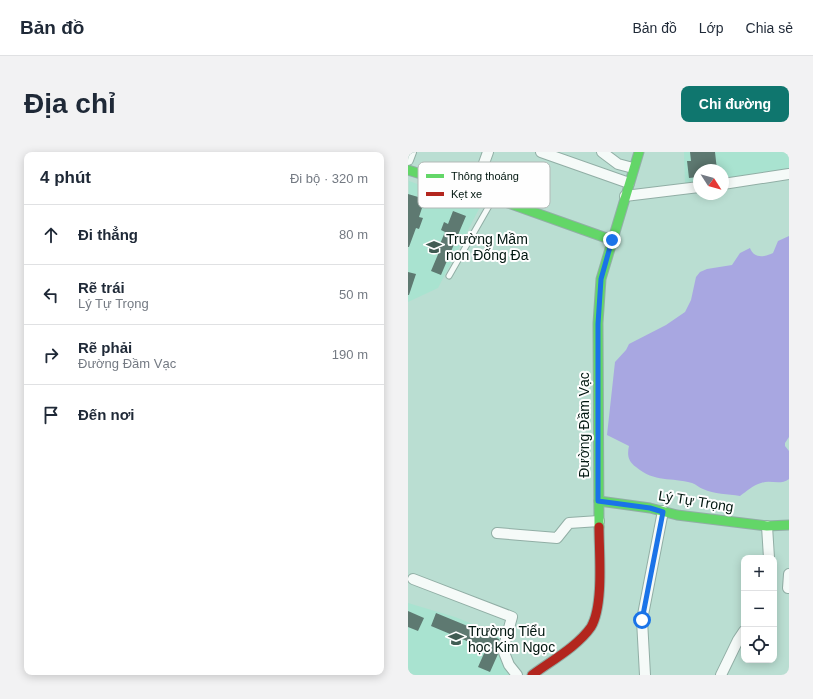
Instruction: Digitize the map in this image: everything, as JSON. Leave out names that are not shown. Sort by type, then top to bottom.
[{"type":"street","points":[[408,160],[411,152]]},
{"type":"street","points":[[484,162],[488,152]]},
{"type":"street","points":[[541,152],[629,183]]},
{"type":"street","points":[[602,152],[618,164],[634,168]]},
{"type":"street","name":"Đường Đầm Vạc","points":[[532,675],[583,636],[588,631],[594,620],[598,595],[598,324],[601,279],[639,152]]},
{"type":"street","points":[[408,170],[418,173]]},
{"type":"street","points":[[729,183],[789,174]]},
{"type":"street","points":[[625,196],[693,188]]},
{"type":"street","points":[[521,208],[612,240]]},
{"type":"street","name":"Lý Tự Trọng","points":[[598,501],[650,508],[677,515],[767,526],[789,525]]},
{"type":"street","points":[[644,675],[642,620],[663,512]]},
{"type":"street","points":[[497,533],[557,538],[569,523],[598,521]]},
{"type":"street","points":[[767,526],[769,555]]},
{"type":"street","points":[[788,588],[789,574]]},
{"type":"street","points":[[413,579],[512,617],[503,650],[509,665],[517,675]]},
{"type":"street","points":[[721,675],[741,636]]},
{"type":"lane","points":[[449,276],[487,208]]},
{"type":"shaded area","points":[[684,152],[789,152],[789,171],[729,178],[729,164],[693,164],[693,183],[685,184]]},
{"type":"shaded area","name":"Trường Mầm non Đống Đa","points":[[409,181],[418,184],[418,208],[479,208],[438,288],[408,302]]},
{"type":"shaded area","name":"Trường Tiểu học Kim Ngọc","points":[[408,603],[455,617],[505,637],[501,662],[509,675],[408,675]]},
{"type":"water","points":[[789,236],[789,437],[785,443],[785,446],[789,451],[789,479],[782,482],[765,482],[758,484],[740,496],[712,492],[692,483],[657,478],[643,472],[633,465],[630,460],[628,455],[629,446],[607,435],[615,362],[626,350],[629,344],[666,325],[685,312],[691,300],[696,277],[700,272],[707,269],[732,265],[740,253],[750,248],[754,254],[760,256],[773,253],[778,241]]},
{"type":"building","points":[[690,152],[715,152],[716,164],[693,164],[693,178],[689,178],[687,161],[691,161]]},
{"type":"building","points":[[408,194],[418,197],[418,208],[422,208],[419,217],[423,218],[419,229],[416,228],[408,247]]},
{"type":"building","points":[[453,211],[466,216],[441,275],[431,271],[445,232],[441,230],[444,222],[448,224]]},
{"type":"building","points":[[408,272],[416,274],[409,295],[408,295]]},
{"type":"building","points":[[408,611],[424,618],[418,631],[408,627]]},
{"type":"building","points":[[436,613],[499,639],[497,649],[498,654],[490,672],[478,667],[486,649],[431,626]]},
{"type":"traffic: fast","points":[[599,527],[598,323],[601,279],[639,152]]},
{"type":"traffic: fast","points":[[408,170],[418,173]]},
{"type":"traffic: fast","points":[[522,208],[612,240]]},
{"type":"traffic: fast","points":[[599,501],[650,508],[677,515],[767,526],[789,525]]},
{"type":"traffic: jam","points":[[532,675],[572,647],[591,627],[598,606],[600,578],[599,527]]},
{"type":"place","name":"Trường Mầm non Đống Đa","points":[[434,247]]},
{"type":"place","name":"Trường Tiểu học Kim Ngọc","points":[[456,639]]},
{"type":"route","points":[[612,240],[601,279],[598,324],[598,501],[650,508],[663,512],[642,620]]}]
